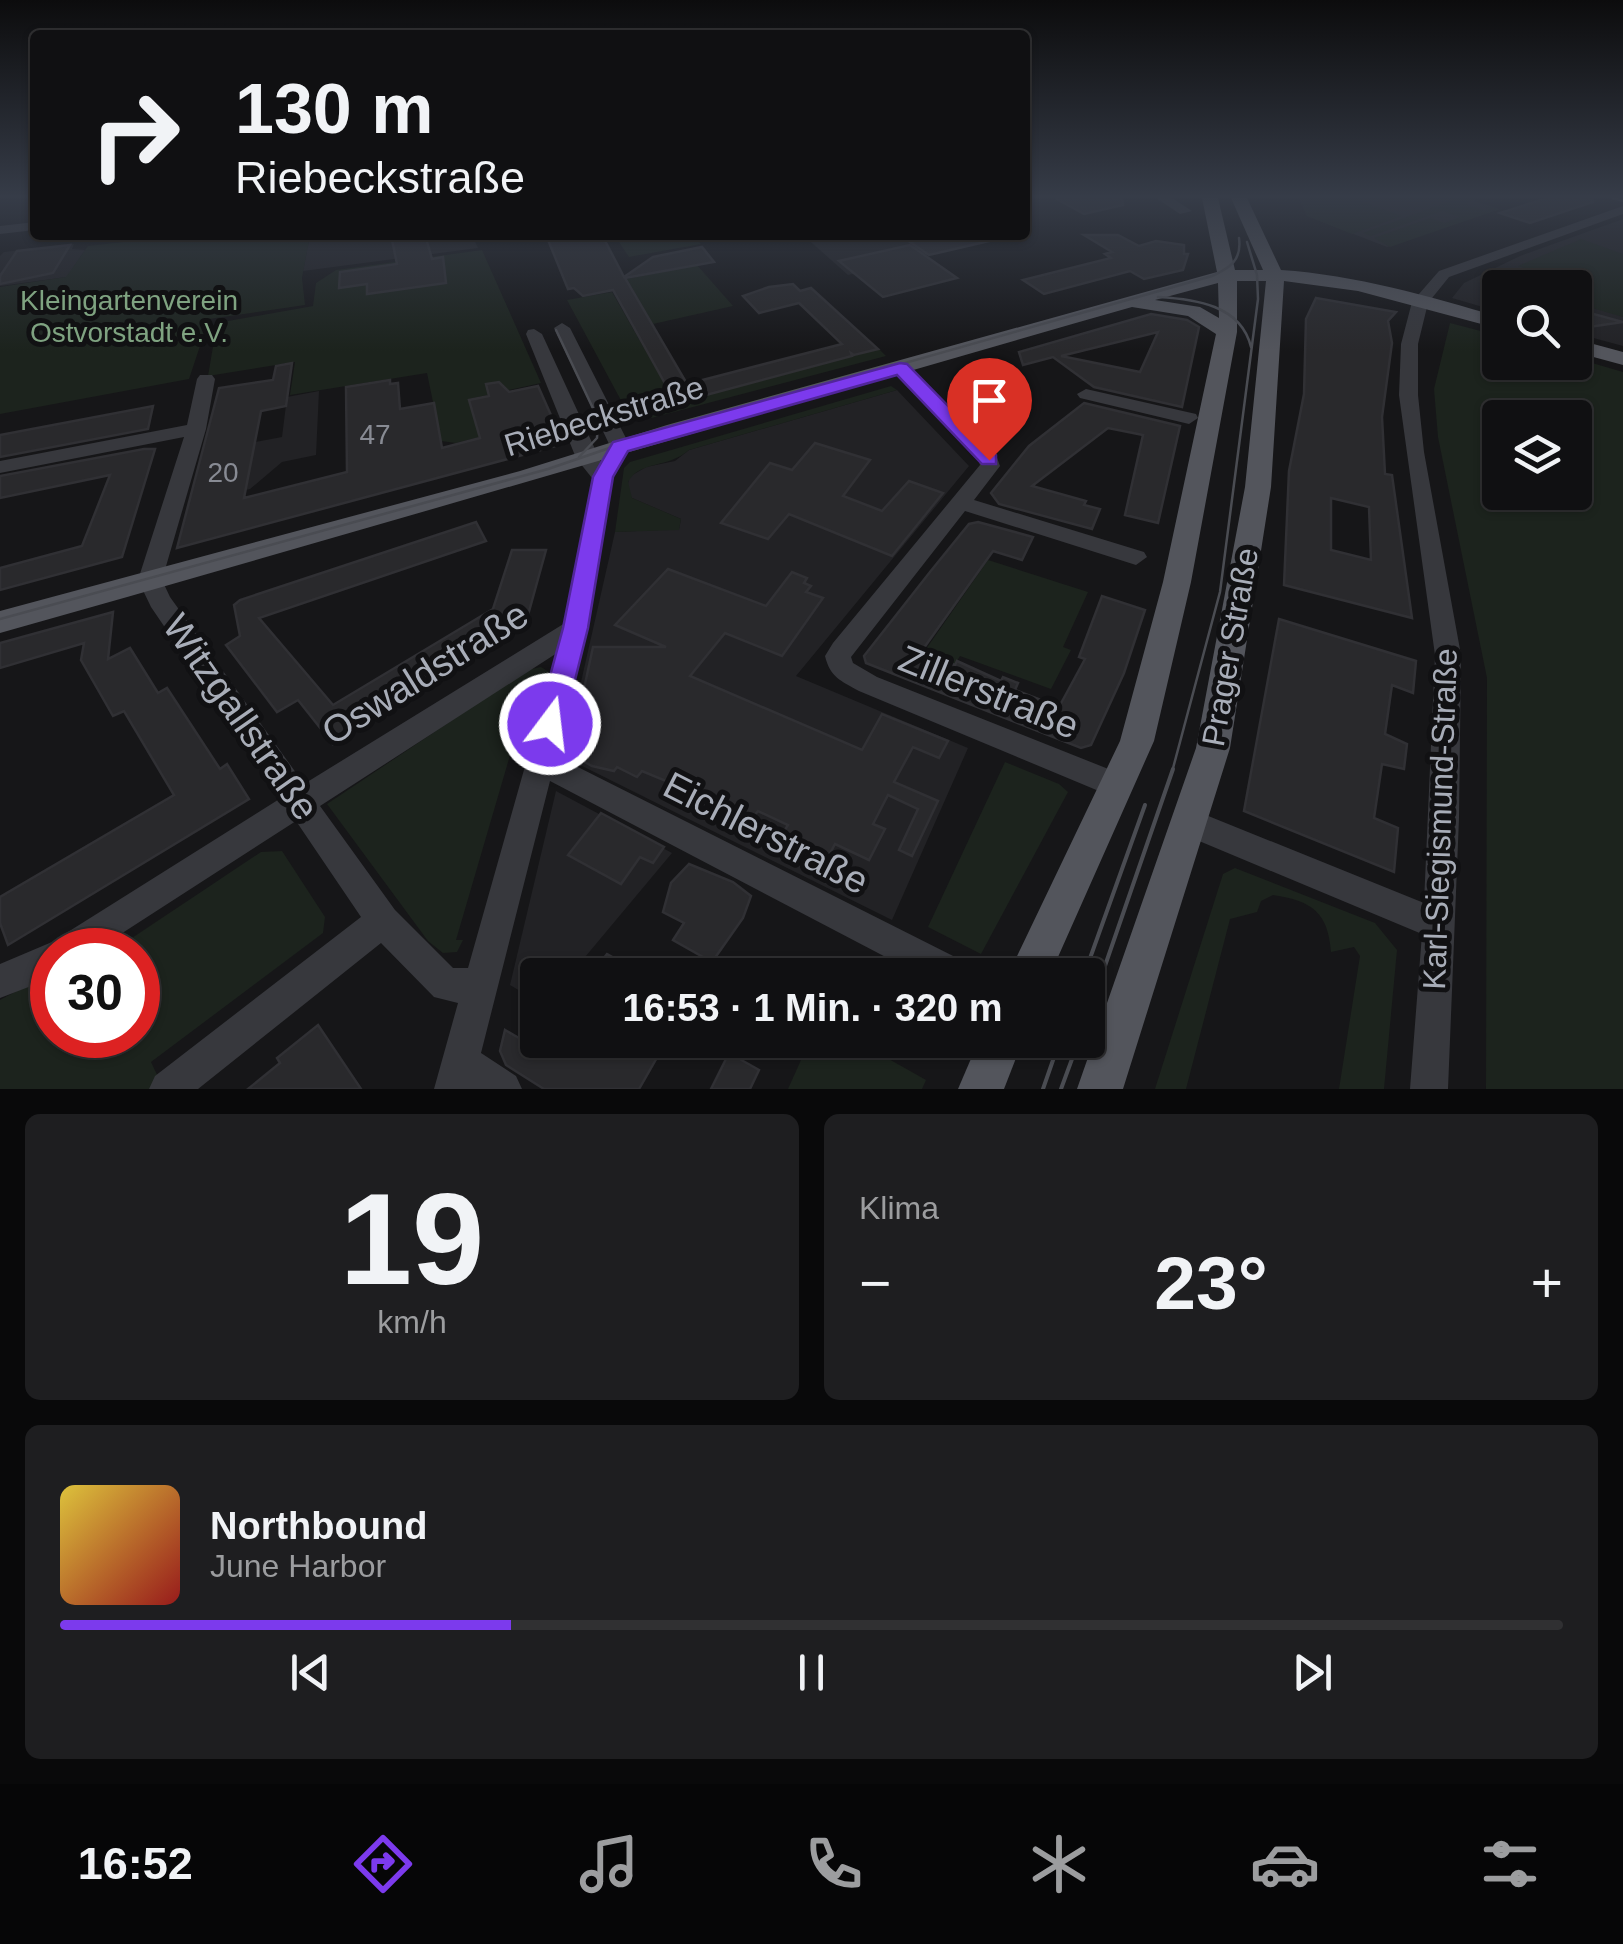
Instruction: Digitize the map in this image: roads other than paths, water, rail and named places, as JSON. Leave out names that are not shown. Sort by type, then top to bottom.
[{"type":"main road","name":"Prager Straße","points":[[1037,958],[1137,740],[1177,582],[1227,332],[1228,277],[1222,249]]},
{"type":"main road","points":[[1262,249],[1273,271]]},
{"type":"main road","name":"Prager Straße","points":[[1100,1089],[1213,748],[1258,487],[1273,271]]},
{"type":"main road","points":[[1228,277],[1273,271],[1482,319]]},
{"type":"main road","points":[[1273,271],[1421,302]]},
{"type":"main road","name":"Riebeckstraße","points":[[0,622],[150,580],[594,468],[620,446],[1124,302],[1228,277]]},
{"type":"main road","points":[[1124,302],[1193,311],[1227,332]]},
{"type":"main road","points":[[1592,350],[1623,359]]},
{"type":"main road","points":[[980,1089],[993,1058]]},
{"type":"street","points":[[1421,302],[1430,282],[1444,274],[1514,249]]},
{"type":"street","name":"Karl-Siegismund-Straße","points":[[1421,302],[1413,326],[1410,430],[1448,650],[1439,925],[1428,1089]]},
{"type":"street","points":[[562,328],[620,446]]},
{"type":"street","points":[[502,1089],[457,1076],[576,628],[594,468],[534,334]]},
{"type":"street","points":[[900,368],[989,460],[990,466],[962,503],[1136,557]]},
{"type":"street","name":"Witzgallstraße","points":[[206,379],[196,428],[150,580],[160,601],[384,921],[446,984],[482,986]]},
{"type":"street","points":[[1086,394],[1189,418]]},
{"type":"street","points":[[0,468],[196,428]]},
{"type":"street","name":"Zillerstraße","points":[[962,503],[842,650],[838,663],[846,674],[1116,785]]},
{"type":"street","name":"Oswaldstraße","points":[[101,928],[576,628]]},
{"type":"street","name":"Eichlerstraße","points":[[541,762],[921,958]]},
{"type":"street","points":[[1191,823],[1439,925]]},
{"type":"street","points":[[168,1089],[384,921]]},
{"type":"street","points":[[0,981],[30,972]]},
{"type":"tram line","points":[[0,619],[548,469],[633,440],[1212,276],[1233,262],[1239,249]]},
{"type":"tram line","points":[[1172,772],[1220,592],[1258,299],[1257,275],[1249,249]]},
{"type":"tram line","points":[[1158,297],[1201,303],[1227,313],[1246,333],[1251,347]]},
{"type":"tram line","points":[[556,330],[598,419],[597,438],[579,457]]},
{"type":"tram line","points":[[1105,966],[1172,772]]},
{"type":"tram line","points":[[1090,958],[1145,805]]},
{"type":"tram line","points":[[1043,1089],[1054,1058]]},
{"type":"tram line","points":[[1061,1089],[1072,1058]]},
{"type":"park label","name":"Kleingartenverein Ostvorstadt e.V.","points":[[129,316]]}]
